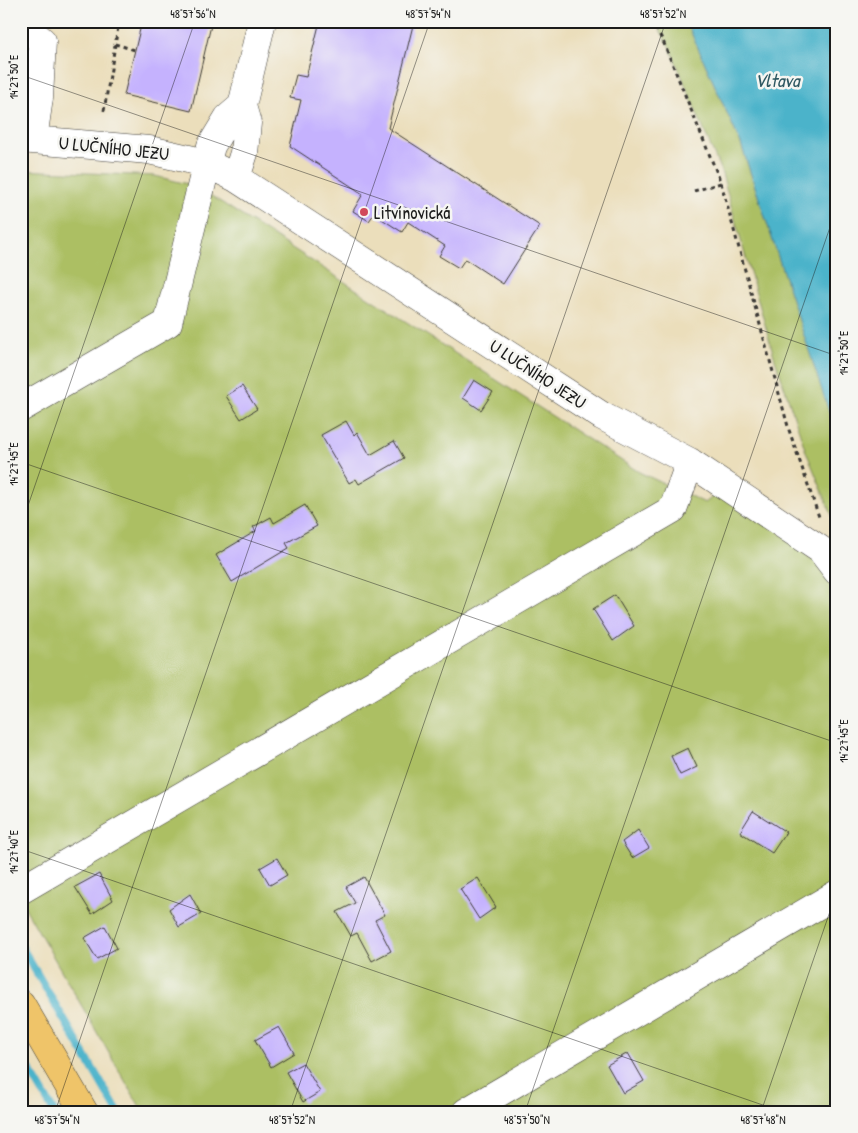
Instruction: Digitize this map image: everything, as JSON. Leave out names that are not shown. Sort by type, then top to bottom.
[{"type":"main road","points":[[21,1004],[84,1112]]},
{"type":"street","points":[[236,178],[244,153],[246,123],[242,106],[262,21]]},
{"type":"street","points":[[21,24],[42,41],[39,98],[27,139]]},
{"type":"street","points":[[21,408],[168,323],[211,146],[228,118],[242,106]]},
{"type":"street","name":"U LUČNÍHO JEZU","points":[[27,139],[149,150],[206,163],[236,178],[602,416],[690,462],[821,550],[837,571]]},
{"type":"street","points":[[21,890],[673,509],[690,462]]},
{"type":"street","points":[[466,1112],[837,894]]},
{"type":"path","points":[[104,111],[119,21]]},
{"type":"path","points":[[652,21],[664,41],[721,183],[789,430],[821,523]]},
{"type":"path","points":[[115,44],[135,50]]},
{"type":"path","points":[[694,191],[721,183]]},
{"type":"green space","points":[[655,21],[686,21],[741,144],[837,435],[837,527],[805,449],[774,356],[722,174],[670,48]]},
{"type":"green space","points":[[21,170],[155,176],[196,186],[639,472],[705,503],[720,491],[837,572],[837,1112],[143,1112],[21,901]]},
{"type":"water","name":"Vltava","points":[[686,21],[826,21],[836,42],[837,436],[741,144]]},
{"type":"building","points":[[142,21],[212,21],[191,111],[124,95]]},
{"type":"building","points":[[320,21],[414,21],[388,128],[540,226],[503,284],[465,259],[459,268],[439,256],[445,246],[408,222],[402,232],[374,214],[369,221],[353,211],[363,194],[290,146],[301,100],[290,98],[296,75],[306,77]]},
{"type":"building","points":[[474,380],[493,392],[481,410],[463,398]]},
{"type":"building","points":[[242,386],[257,409],[241,419],[226,396]]},
{"type":"building","points":[[346,421],[354,435],[357,432],[370,455],[394,441],[404,458],[359,484],[356,479],[349,483],[321,435]]},
{"type":"building","points":[[305,505],[317,526],[286,543],[289,548],[232,582],[216,555],[256,531],[253,527],[271,517],[274,523]]},
{"type":"building","points":[[615,595],[634,626],[613,641],[593,609]]},
{"type":"building","points":[[688,748],[697,767],[680,775],[671,756]]},
{"type":"building","points":[[753,811],[786,832],[772,853],[740,832]]},
{"type":"building","points":[[638,830],[649,848],[632,858],[622,842]]},
{"type":"building","points":[[277,858],[287,875],[270,885],[260,868]]},
{"type":"building","points":[[99,874],[113,900],[92,914],[75,887]]},
{"type":"building","points":[[364,877],[385,915],[375,920],[391,951],[372,961],[357,933],[351,936],[337,912],[355,903],[346,887]]},
{"type":"building","points":[[478,878],[496,907],[479,919],[460,889]]},
{"type":"building","points":[[190,894],[201,914],[179,927],[169,909]]},
{"type":"building","points":[[105,926],[117,948],[97,959],[84,938]]},
{"type":"building","points":[[279,1027],[294,1053],[271,1067],[255,1040]]},
{"type":"building","points":[[628,1053],[644,1081],[623,1093],[607,1065]]},
{"type":"building","points":[[303,1063],[320,1092],[303,1102],[286,1072]]},
{"type":"waterway","points":[[21,946],[118,1112]]},
{"type":"waterway","points":[[21,1055],[54,1112]]},
{"type":"place","name":"Litvínovická","points":[[364,212]]}]
